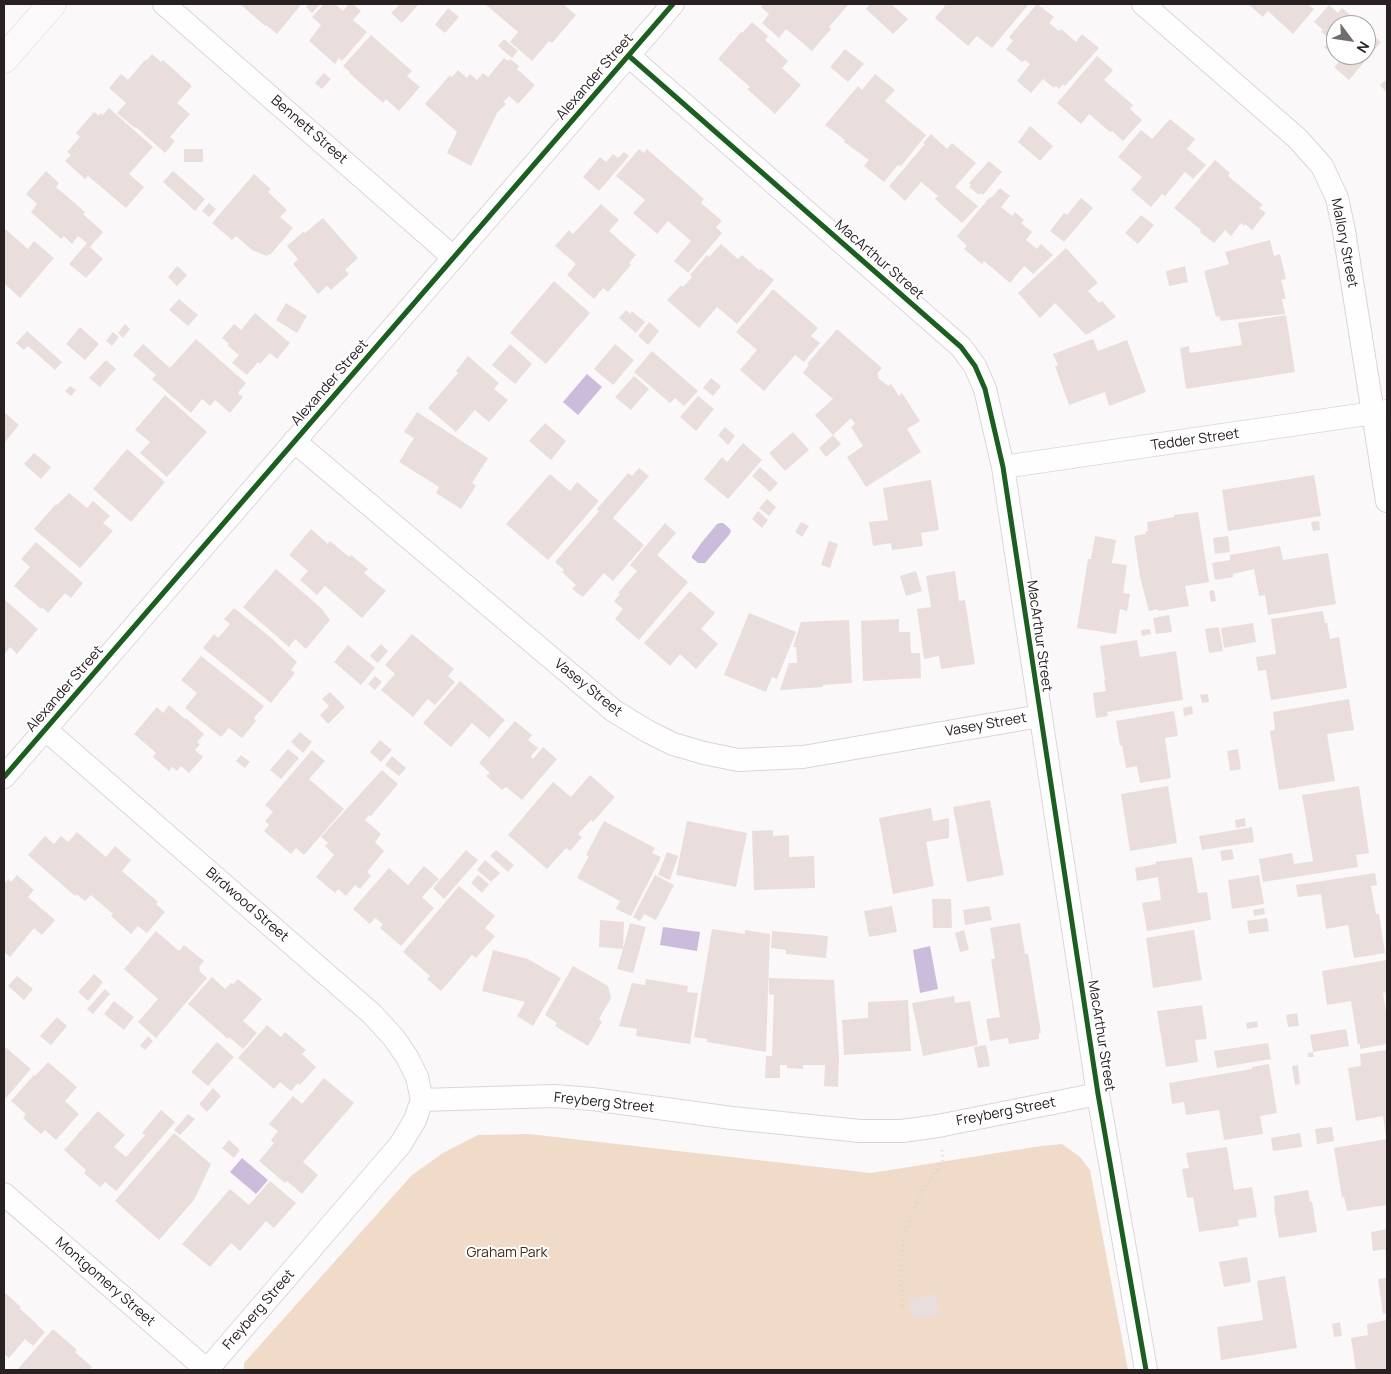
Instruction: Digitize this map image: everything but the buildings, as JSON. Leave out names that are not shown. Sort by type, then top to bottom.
[{"type":"street","points":[[4,59],[52,4]]},
{"type":"street","name":"Bennett Street","points":[[164,4],[454,257]]},
{"type":"street","name":"Alexander Street","points":[[4,777],[673,4]]},
{"type":"street","name":"Mallory Street","points":[[1143,4],[1291,132],[1322,166],[1337,198],[1380,412],[1387,501]]},
{"type":"street","name":"MacArthur Street","points":[[629,56],[960,347],[975,366],[985,389],[1003,467],[1098,1094],[1146,1370]]},
{"type":"street","name":"Tedder Street","points":[[1003,467],[1380,412]]},
{"type":"street","name":"Vasey Street","points":[[294,441],[614,711],[646,731],[672,744],[738,760],[802,758],[1040,716]]},
{"type":"street","name":"Birdwood Street","points":[[45,729],[372,1014],[408,1057],[417,1077],[422,1100]]},
{"type":"street","name":"Freyberg Street","points":[[207,1370],[400,1145],[415,1120],[422,1100],[554,1096],[592,1099],[732,1118],[860,1131],[902,1131],[938,1126],[1098,1094]]},
{"type":"street","name":"Montgomery Street","points":[[4,1194],[207,1370]]},
{"type":"path","points":[[903,1306],[901,1268],[904,1236],[920,1195],[943,1160],[944,1156],[938,1126]]},
{"type":"green space","name":"Graham Park","points":[[529,1134],[871,1173],[1062,1144],[1080,1157],[1090,1170],[1128,1370],[244,1370],[244,1363],[412,1175],[443,1153],[478,1135]]},
{"type":"shaded area","points":[[587,374],[602,387],[578,415],[563,402]]},
{"type":"shaded area","points":[[720,523],[729,528],[731,531],[729,535],[705,563],[698,563],[692,556],[717,524]]},
{"type":"shaded area","points":[[663,927],[700,932],[697,951],[660,945]]},
{"type":"shaded area","points":[[930,946],[938,989],[920,993],[913,950]]},
{"type":"shaded area","points":[[242,1158],[268,1180],[256,1194],[230,1172]]},
{"type":"cycle path","points":[[4,777],[673,4]]},
{"type":"cycle path","points":[[629,56],[961,347],[975,366],[985,389],[1003,467],[1098,1094],[1146,1370]]}]
